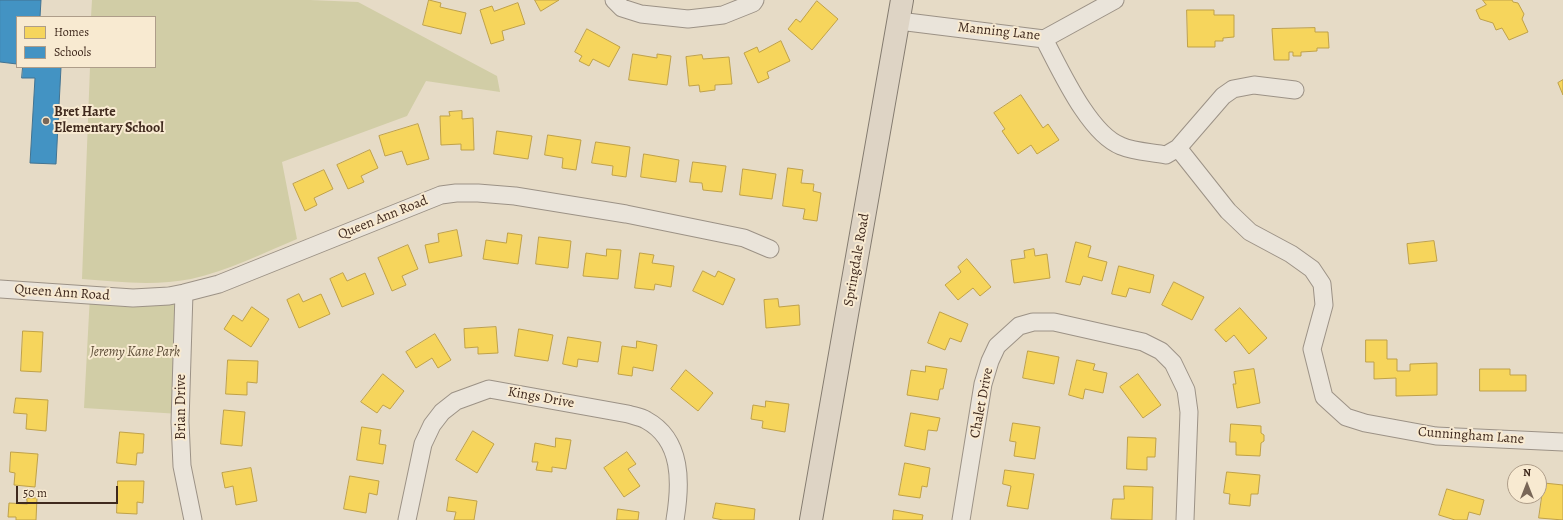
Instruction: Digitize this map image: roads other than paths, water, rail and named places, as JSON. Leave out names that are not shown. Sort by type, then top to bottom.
[{"type":"main road","name":"Springdale Road","points":[[811,520],[900,10]]},
{"type":"street","points":[[614,0],[622,8],[641,14],[688,20],[723,15],[755,0]]},
{"type":"street","name":"Manning Lane","points":[[900,10],[1044,39],[1115,0]]},
{"type":"street","points":[[1044,39],[1075,97],[1102,134],[1121,146],[1143,151],[1166,155],[1178,148],[1223,96],[1233,89],[1254,85],[1295,90]]},
{"type":"street","name":"Cunningham Lane","points":[[1178,148],[1228,211],[1250,232],[1291,254],[1312,269],[1322,284],[1324,305],[1312,349],[1324,397],[1346,417],[1365,423],[1436,436],[1563,442]]},
{"type":"street","name":"Queen Ann Road","points":[[0,289],[134,298],[169,296],[184,293],[220,284],[441,195],[456,193],[515,196],[626,214],[744,238],[770,249]]},
{"type":"street","name":"Brian Drive","points":[[184,293],[181,436],[182,466],[193,520]]},
{"type":"street","name":"Chalet Drive","points":[[961,520],[983,384],[990,361],[997,346],[1019,326],[1033,322],[1054,322],[1143,342],[1161,351],[1173,363],[1186,390],[1189,412],[1185,520]]},
{"type":"street","name":"Kings Drive","points":[[407,520],[410,499],[423,444],[432,425],[442,412],[456,402],[489,390],[628,414],[646,420],[658,429],[667,439],[675,453],[679,471],[675,520]]},
{"type":"place","name":"Bret Harte Elementary School","points":[[46,121]]},
{"type":"park label","name":"Jeremy Kane Park","points":[[135,353]]}]
